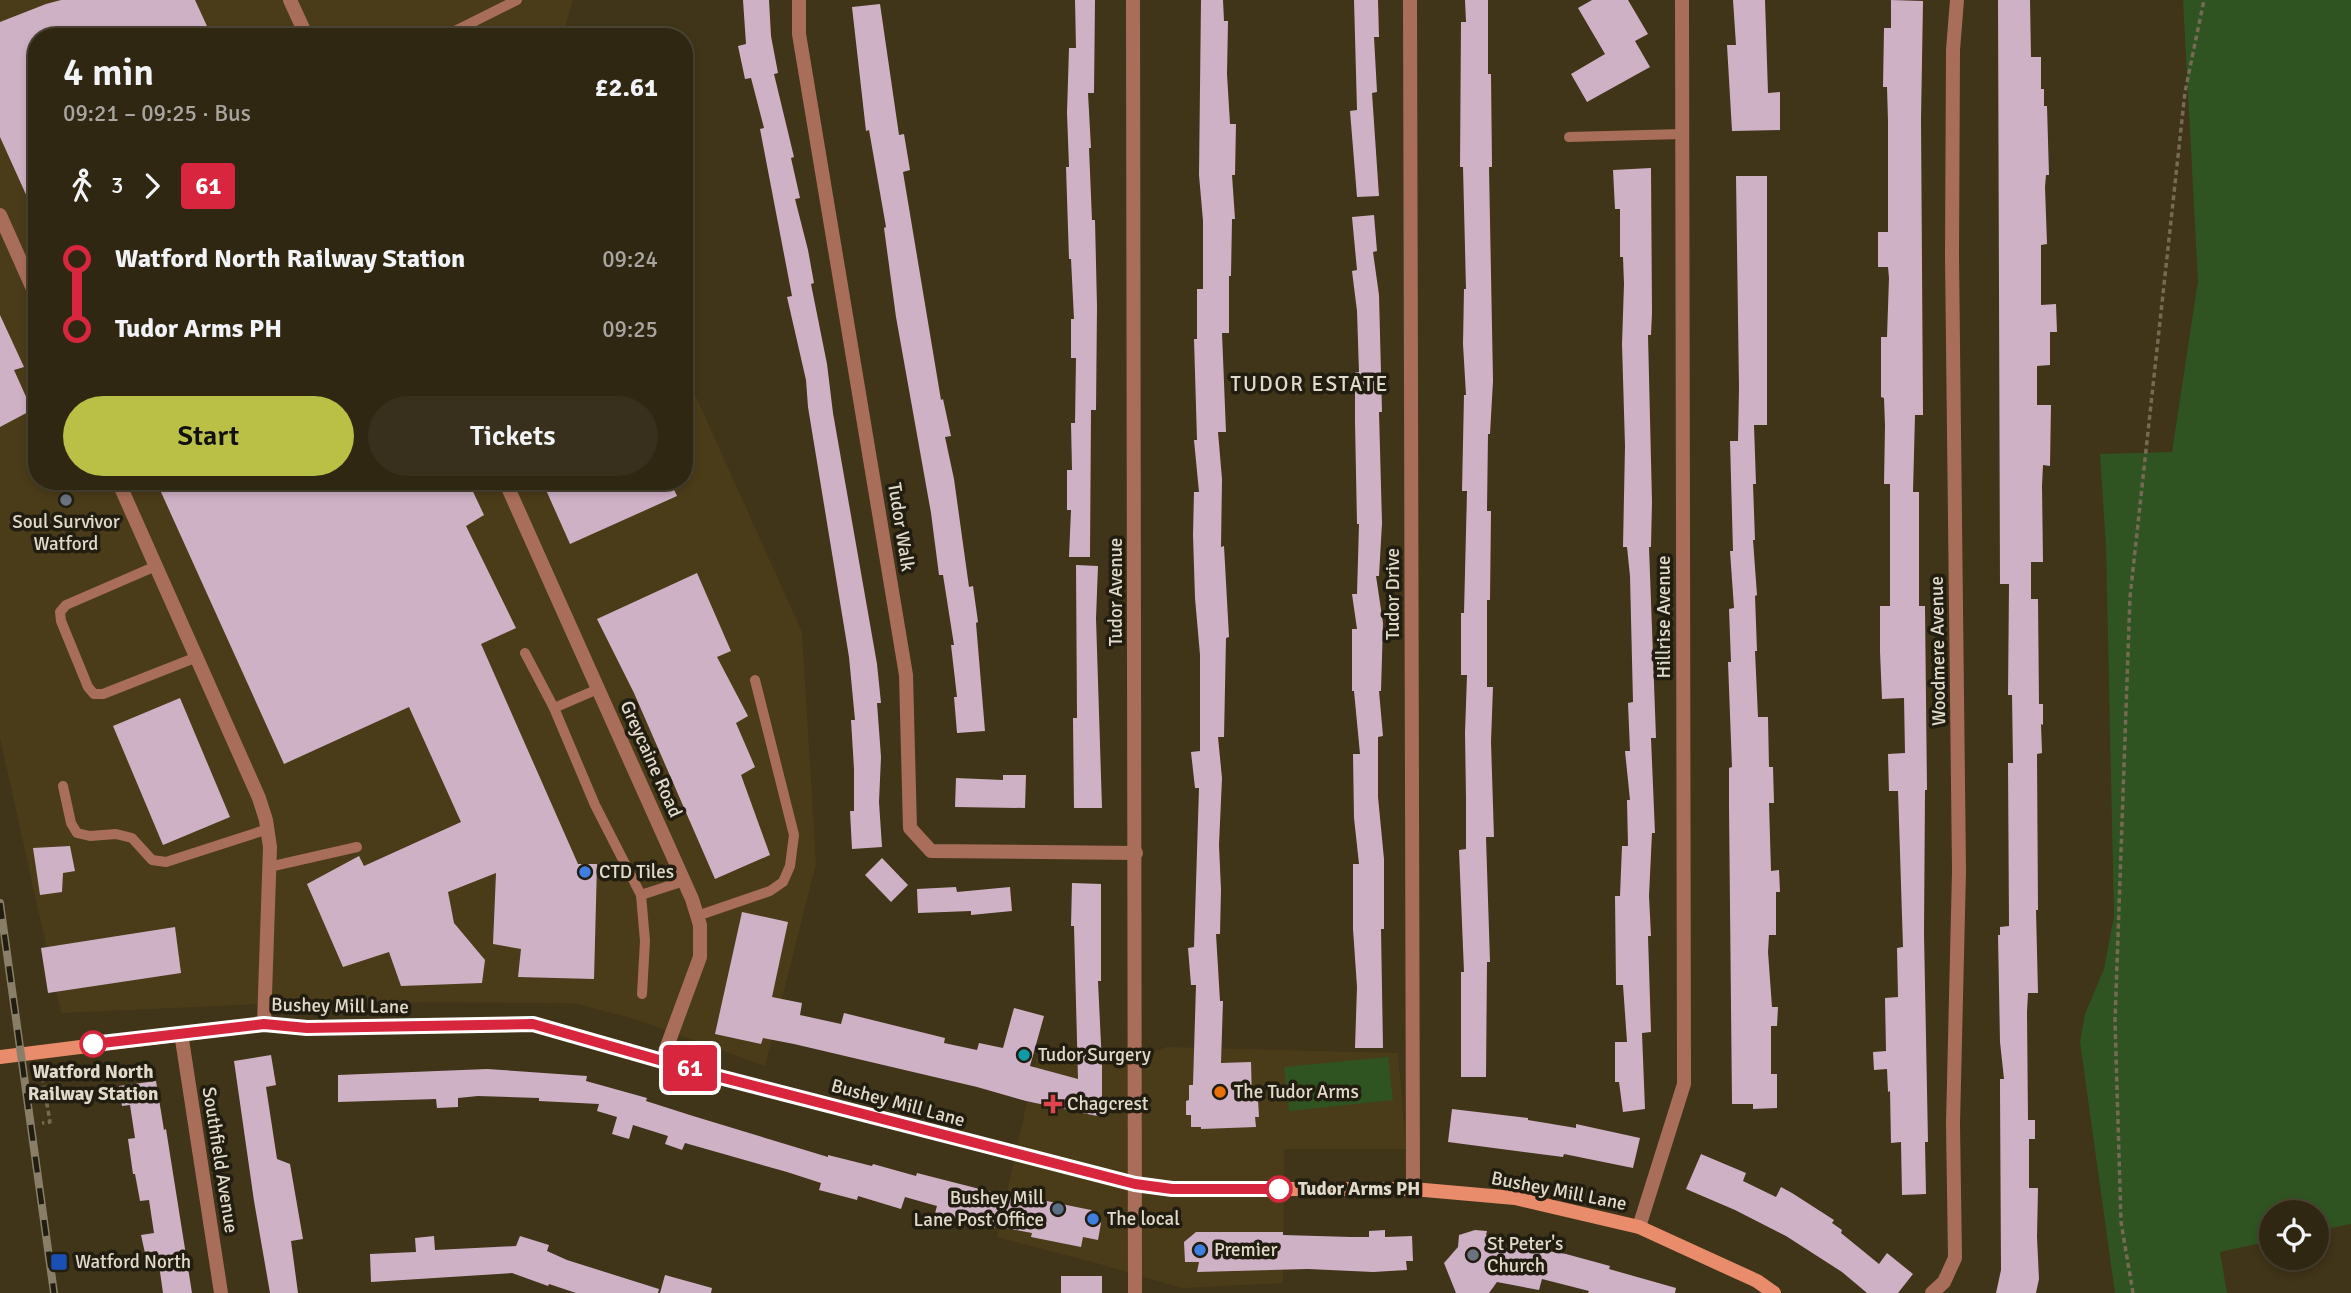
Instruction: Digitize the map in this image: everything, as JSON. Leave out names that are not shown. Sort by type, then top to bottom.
[{"type":"street","points":[[290,0],[303,28]]},
{"type":"street","name":"Tudor Walk","points":[[799,0],[799,34],[906,675],[910,828],[931,851],[1136,853]]},
{"type":"street","name":"Tudor Avenue","points":[[1133,0],[1135,1293]]},
{"type":"street","name":"Tudor Drive","points":[[1410,0],[1413,1189]]},
{"type":"street","name":"Hillrise Avenue","points":[[1639,1227],[1684,1084],[1682,0]]},
{"type":"street","name":"Woodmere Avenue","points":[[1932,1293],[1944,1282],[1955,1258],[1954,1124],[1959,871],[1952,256],[1953,50],[1957,0]]},
{"type":"street","points":[[0,215],[28,278]]},
{"type":"street","points":[[122,490],[259,798],[268,829],[270,867],[264,1024]]},
{"type":"street","name":"Greycaine Road","points":[[509,490],[684,881],[700,925],[700,957],[662,1060]]},
{"type":"street","name":"Bushey Mill Lane","points":[[0,1057],[264,1024],[307,1028],[533,1024],[708,1074],[1135,1184],[1172,1189],[1413,1189],[1515,1198],[1639,1227],[1757,1281],[1774,1293]]},
{"type":"street","name":"Southfield Avenue","points":[[181,1033],[221,1293]]},
{"type":"lane","points":[[461,28],[517,0]]},
{"type":"lane","points":[[1569,136],[1682,134]]},
{"type":"lane","points":[[156,566],[66,605],[60,612],[61,621],[88,687],[94,694],[103,694],[197,657]]},
{"type":"lane","points":[[525,653],[554,708],[595,805],[641,895],[645,942],[642,994]]},
{"type":"lane","points":[[697,916],[769,891],[783,882],[790,866],[794,835],[755,680]]},
{"type":"lane","points":[[554,708],[598,689]]},
{"type":"lane","points":[[63,786],[71,823],[77,833],[90,836],[116,834],[132,838],[152,860],[166,862],[268,829]]},
{"type":"lane","points":[[270,867],[357,847]]},
{"type":"lane","points":[[641,895],[684,881]]},
{"type":"path","points":[[2133,1293],[2122,1223],[2115,1021],[2130,597],[2185,92],[2204,0]]},
{"type":"path","points":[[38,1051],[50,1122],[42,1123]]},
{"type":"shaded area","points":[[0,0],[573,0],[565,28],[28,28],[28,490],[693,490],[693,390],[802,632],[816,864],[765,1066],[635,1019],[574,1003],[306,1002],[61,1013],[0,738]]},
{"type":"shaded area","points":[[1167,1047],[1398,1053],[1406,1149],[1284,1149],[1283,1283],[1182,1288],[997,1237],[1038,1053],[1118,1055],[1129,1060]]},
{"type":"green space","points":[[2183,0],[2351,0],[2351,1224],[2329,1229],[2329,1200],[2259,1200],[2259,1244],[2220,1252],[2227,1293],[2115,1293],[2080,1042],[2085,1014],[2104,969],[2114,916],[2106,546],[2100,454],[2172,452],[2198,281]]},
{"type":"green space","points":[[1388,1057],[1393,1100],[1289,1111],[1284,1067]]},
{"type":"building","points":[[61,0],[195,0],[208,28],[28,28],[28,199],[0,137],[0,22]]},
{"type":"building","points":[[743,0],[769,0],[771,36],[778,73],[774,74],[794,157],[791,158],[800,198],[795,199],[814,283],[811,284],[877,664],[881,703],[877,703],[881,757],[879,802],[882,847],[852,849],[850,811],[854,811],[854,769],[851,720],[855,720],[849,657],[808,407],[806,380],[787,297],[792,296],[760,129],[764,128],[751,78],[745,79],[738,46],[746,44]]},
{"type":"building","points":[[1075,0],[1095,0],[1094,93],[1088,93],[1097,306],[1096,410],[1091,410],[1090,557],[1069,557],[1071,510],[1067,510],[1067,470],[1072,470],[1071,423],[1075,423],[1076,358],[1071,358],[1071,319],[1074,319],[1066,167],[1069,167],[1069,48],[1076,48]]},
{"type":"building","points":[[1201,0],[1223,0],[1224,21],[1228,21],[1230,124],[1236,124],[1235,175],[1232,175],[1235,219],[1232,219],[1229,276],[1229,333],[1222,333],[1226,432],[1218,432],[1222,479],[1221,547],[1224,546],[1229,637],[1226,638],[1224,737],[1218,737],[1222,778],[1219,845],[1221,890],[1220,934],[1216,934],[1220,1001],[1223,1001],[1221,1063],[1251,1062],[1252,1099],[1258,1099],[1259,1117],[1255,1117],[1256,1127],[1201,1129],[1191,1127],[1191,1115],[1186,1115],[1186,1101],[1189,1100],[1189,1085],[1193,1085],[1196,985],[1191,985],[1188,948],[1194,947],[1199,788],[1195,788],[1191,752],[1200,751],[1200,655],[1193,535],[1194,492],[1199,492],[1194,440],[1197,440],[1194,339],[1197,339],[1197,289],[1203,289],[1203,221],[1199,175]]},
{"type":"building","points":[[1354,0],[1378,0],[1379,37],[1374,37],[1377,92],[1372,93],[1379,196],[1357,197],[1350,111],[1357,110]]},
{"type":"building","points":[[1465,0],[1488,0],[1488,74],[1491,74],[1492,167],[1489,167],[1493,381],[1488,434],[1487,511],[1491,511],[1487,687],[1493,687],[1491,742],[1494,837],[1486,837],[1490,962],[1487,962],[1486,1077],[1461,1077],[1461,972],[1464,972],[1459,850],[1466,849],[1467,675],[1461,675],[1467,491],[1462,491],[1466,289],[1463,167],[1460,167],[1461,22],[1466,22]]},
{"type":"building","points":[[1592,0],[1628,0],[1648,34],[1635,41],[1650,67],[1587,102],[1571,74],[1605,54],[1578,8]]},
{"type":"building","points":[[1733,0],[1765,0],[1768,93],[1780,92],[1780,130],[1732,131],[1727,45],[1736,45]]},
{"type":"building","points":[[1891,0],[1923,1],[1923,415],[1915,415],[1913,492],[1919,492],[1919,606],[1925,606],[1927,790],[1924,933],[1928,1142],[1925,1142],[1926,1194],[1902,1195],[1901,1142],[1891,1143],[1887,1069],[1874,1070],[1873,1052],[1886,1051],[1885,998],[1898,997],[1897,948],[1903,947],[1898,791],[1889,791],[1888,754],[1905,753],[1904,698],[1882,699],[1880,652],[1880,606],[1890,606],[1890,484],[1884,484],[1885,426],[1884,398],[1881,397],[1881,337],[1887,337],[1889,278],[1888,267],[1878,267],[1878,232],[1888,232],[1887,87],[1883,87],[1884,28],[1891,28]]},
{"type":"building","points":[[1998,0],[2030,0],[2031,57],[2041,57],[2041,89],[2044,89],[2044,106],[2047,106],[2049,175],[2046,175],[2045,187],[2047,244],[2041,245],[2041,305],[2056,304],[2057,332],[2050,332],[2050,365],[2037,366],[2037,405],[2051,405],[2050,466],[2043,465],[2043,562],[2031,562],[2031,599],[2038,599],[2039,704],[2043,704],[2042,753],[2037,754],[2038,993],[2028,993],[2027,1012],[2028,1120],[2035,1120],[2035,1139],[2029,1139],[2029,1188],[2038,1188],[2039,1279],[2036,1293],[1996,1293],[2001,1270],[2000,1079],[2004,1079],[2000,1042],[1998,935],[2000,927],[2009,926],[2008,763],[2013,763],[2012,695],[2008,695],[2009,584],[2000,584]]},
{"type":"building","points":[[880,4],[899,135],[904,134],[910,170],[903,172],[941,400],[943,399],[951,436],[945,437],[954,479],[969,587],[973,586],[985,731],[957,733],[954,697],[957,697],[951,645],[954,645],[943,575],[939,575],[931,513],[896,317],[886,227],[869,130],[866,131],[852,7]]},
{"type":"building","points":[[1651,168],[1652,313],[1651,335],[1648,335],[1652,502],[1649,547],[1656,738],[1651,738],[1655,833],[1652,833],[1649,896],[1651,936],[1648,936],[1651,1032],[1642,1033],[1645,1109],[1623,1112],[1619,1082],[1615,1082],[1615,1042],[1627,1042],[1623,985],[1616,985],[1615,896],[1620,896],[1622,846],[1628,846],[1627,800],[1630,800],[1625,751],[1630,751],[1628,703],[1633,702],[1630,576],[1627,547],[1623,547],[1623,257],[1620,257],[1620,209],[1615,209],[1613,170]]},
{"type":"building","points":[[1736,176],[1767,176],[1767,425],[1754,425],[1756,484],[1753,484],[1753,540],[1757,595],[1755,651],[1758,717],[1768,717],[1769,767],[1773,767],[1774,803],[1769,803],[1771,871],[1779,870],[1780,892],[1776,892],[1776,935],[1769,935],[1768,952],[1772,1007],[1778,1007],[1777,1026],[1771,1026],[1771,1074],[1777,1074],[1777,1108],[1753,1109],[1753,1104],[1732,1104],[1729,768],[1732,767],[1728,662],[1731,662],[1729,609],[1734,608],[1730,551],[1733,551],[1730,441],[1738,441],[1739,388]]},
{"type":"building","points":[[1374,215],[1377,251],[1373,252],[1379,295],[1382,412],[1379,412],[1382,523],[1379,576],[1376,576],[1383,623],[1379,691],[1383,736],[1378,737],[1378,797],[1384,859],[1384,929],[1381,929],[1383,1048],[1355,1048],[1357,987],[1353,929],[1353,864],[1359,864],[1354,818],[1353,754],[1360,754],[1352,691],[1352,629],[1357,629],[1352,594],[1357,594],[1359,524],[1355,372],[1359,372],[1357,311],[1352,271],[1357,270],[1352,217]]},
{"type":"building","points":[[0,315],[24,367],[14,370],[28,401],[28,412],[0,427]]},
{"type":"building","points":[[160,490],[472,490],[484,515],[466,526],[516,628],[481,644],[578,864],[597,864],[594,979],[518,977],[521,949],[493,944],[496,873],[448,892],[454,923],[485,960],[482,983],[401,986],[389,952],[343,967],[307,884],[359,856],[364,866],[461,822],[409,707],[284,764]]},
{"type":"building","points":[[546,490],[674,490],[677,496],[570,544]]},
{"type":"building","points":[[1076,565],[1098,566],[1096,618],[1102,808],[1074,808],[1073,718],[1077,718]]},
{"type":"building","points":[[697,573],[731,651],[717,657],[748,716],[736,723],[755,767],[741,775],[770,855],[715,879],[634,693],[597,619]]},
{"type":"building","points":[[180,698],[230,817],[163,845],[113,726]]},
{"type":"building","points":[[1003,775],[1026,775],[1025,808],[955,807],[956,778],[1003,780]]},
{"type":"building","points":[[70,846],[75,871],[63,873],[62,892],[40,895],[33,848]]},
{"type":"building","points":[[882,858],[908,885],[891,902],[865,875]]},
{"type":"building","points":[[1072,883],[1101,884],[1101,981],[1098,981],[1102,1117],[794,1044],[763,1038],[761,1044],[715,1034],[742,912],[788,922],[772,997],[802,1003],[800,1015],[841,1024],[844,1013],[945,1038],[944,1043],[977,1050],[979,1043],[1003,1048],[1014,1008],[1044,1016],[1030,1066],[1078,1079],[1074,926],[1071,926]]},
{"type":"building","points":[[956,887],[957,892],[1010,887],[1012,911],[971,915],[971,911],[918,913],[917,889]]},
{"type":"building","points":[[175,927],[181,973],[48,993],[41,948]]},
{"type":"building","points":[[271,1055],[276,1085],[266,1087],[277,1159],[290,1164],[303,1239],[291,1241],[298,1293],[270,1293],[234,1061]]},
{"type":"building","points":[[487,1069],[587,1076],[586,1081],[828,1157],[872,1166],[873,1164],[916,1176],[917,1173],[1011,1197],[1012,1194],[1091,1210],[1101,1223],[1098,1240],[1083,1237],[1081,1247],[1031,1237],[1032,1233],[995,1228],[935,1213],[937,1206],[905,1197],[901,1209],[858,1196],[857,1200],[819,1190],[821,1183],[787,1172],[685,1143],[682,1150],[665,1144],[668,1136],[633,1125],[629,1139],[612,1134],[617,1117],[597,1111],[599,1104],[478,1096],[458,1098],[458,1107],[437,1108],[436,1099],[338,1102],[338,1075]]},
{"type":"building","points":[[156,1081],[192,1293],[163,1293],[157,1251],[145,1253],[141,1235],[154,1233],[149,1200],[140,1201],[133,1174],[128,1139],[135,1138],[130,1105],[122,1106],[119,1086]]},
{"type":"building","points":[[1452,1109],[1528,1118],[1576,1128],[1576,1124],[1640,1138],[1633,1168],[1564,1154],[1563,1157],[1448,1142]]},
{"type":"building","points":[[1701,1154],[1746,1173],[1743,1181],[1776,1197],[1781,1187],[1792,1193],[1834,1220],[1832,1223],[1842,1230],[1841,1233],[1879,1264],[1887,1253],[1913,1274],[1898,1293],[1867,1293],[1842,1272],[1786,1236],[1686,1189]]},
{"type":"building","points":[[1385,1230],[1385,1237],[1412,1236],[1413,1261],[1406,1261],[1407,1270],[1197,1272],[1199,1262],[1185,1262],[1184,1242],[1196,1232],[1283,1232],[1283,1235],[1369,1237],[1369,1231]]},
{"type":"building","points":[[1475,1230],[1487,1231],[1486,1235],[1492,1236],[1491,1244],[1534,1252],[1535,1249],[1566,1254],[1676,1288],[1675,1293],[1588,1293],[1589,1291],[1542,1279],[1539,1290],[1497,1282],[1489,1293],[1456,1293],[1444,1263],[1458,1247],[1459,1235]]},
{"type":"building","points":[[434,1236],[435,1250],[516,1246],[520,1236],[549,1245],[547,1251],[567,1260],[659,1289],[658,1293],[576,1293],[512,1273],[371,1282],[370,1254],[416,1252],[415,1238]]},
{"type":"building","points":[[665,1275],[712,1288],[711,1293],[660,1293]]},
{"type":"building","points":[[1061,1276],[1102,1276],[1102,1293],[1061,1293]]},
{"type":"railway","points":[[0,903],[54,1293]]},
{"type":"bus line","name":"61","points":[[93,1044],[264,1024],[307,1028],[533,1024],[708,1074],[1135,1184],[1172,1189],[1279,1189]]},
{"type":"place","name":"Soul Survivor Watford","points":[[66,500]]},
{"type":"place","name":"CTD Tiles","points":[[585,872]]},
{"type":"place","name":"Watford North Railway Station","points":[[93,1044]]},
{"type":"place","name":"Tudor Surgery","points":[[1024,1055]]},
{"type":"place","name":"The Tudor Arms","points":[[1220,1092]]},
{"type":"place","name":"Chagcrest","points":[[1053,1104]]},
{"type":"place","name":"Tudor Arms PH","points":[[1279,1189]]},
{"type":"place","name":"Bushey Mill Lane Post Office","points":[[1058,1209]]},
{"type":"place","name":"The local","points":[[1093,1219]]},
{"type":"place","name":"Premier","points":[[1200,1250]]},
{"type":"place","name":"St Peter's Church","points":[[1473,1255]]},
{"type":"place","name":"Watford North","points":[[59,1262]]},
{"type":"district","name":"TUDOR ESTATE","points":[[1310,384]]}]
